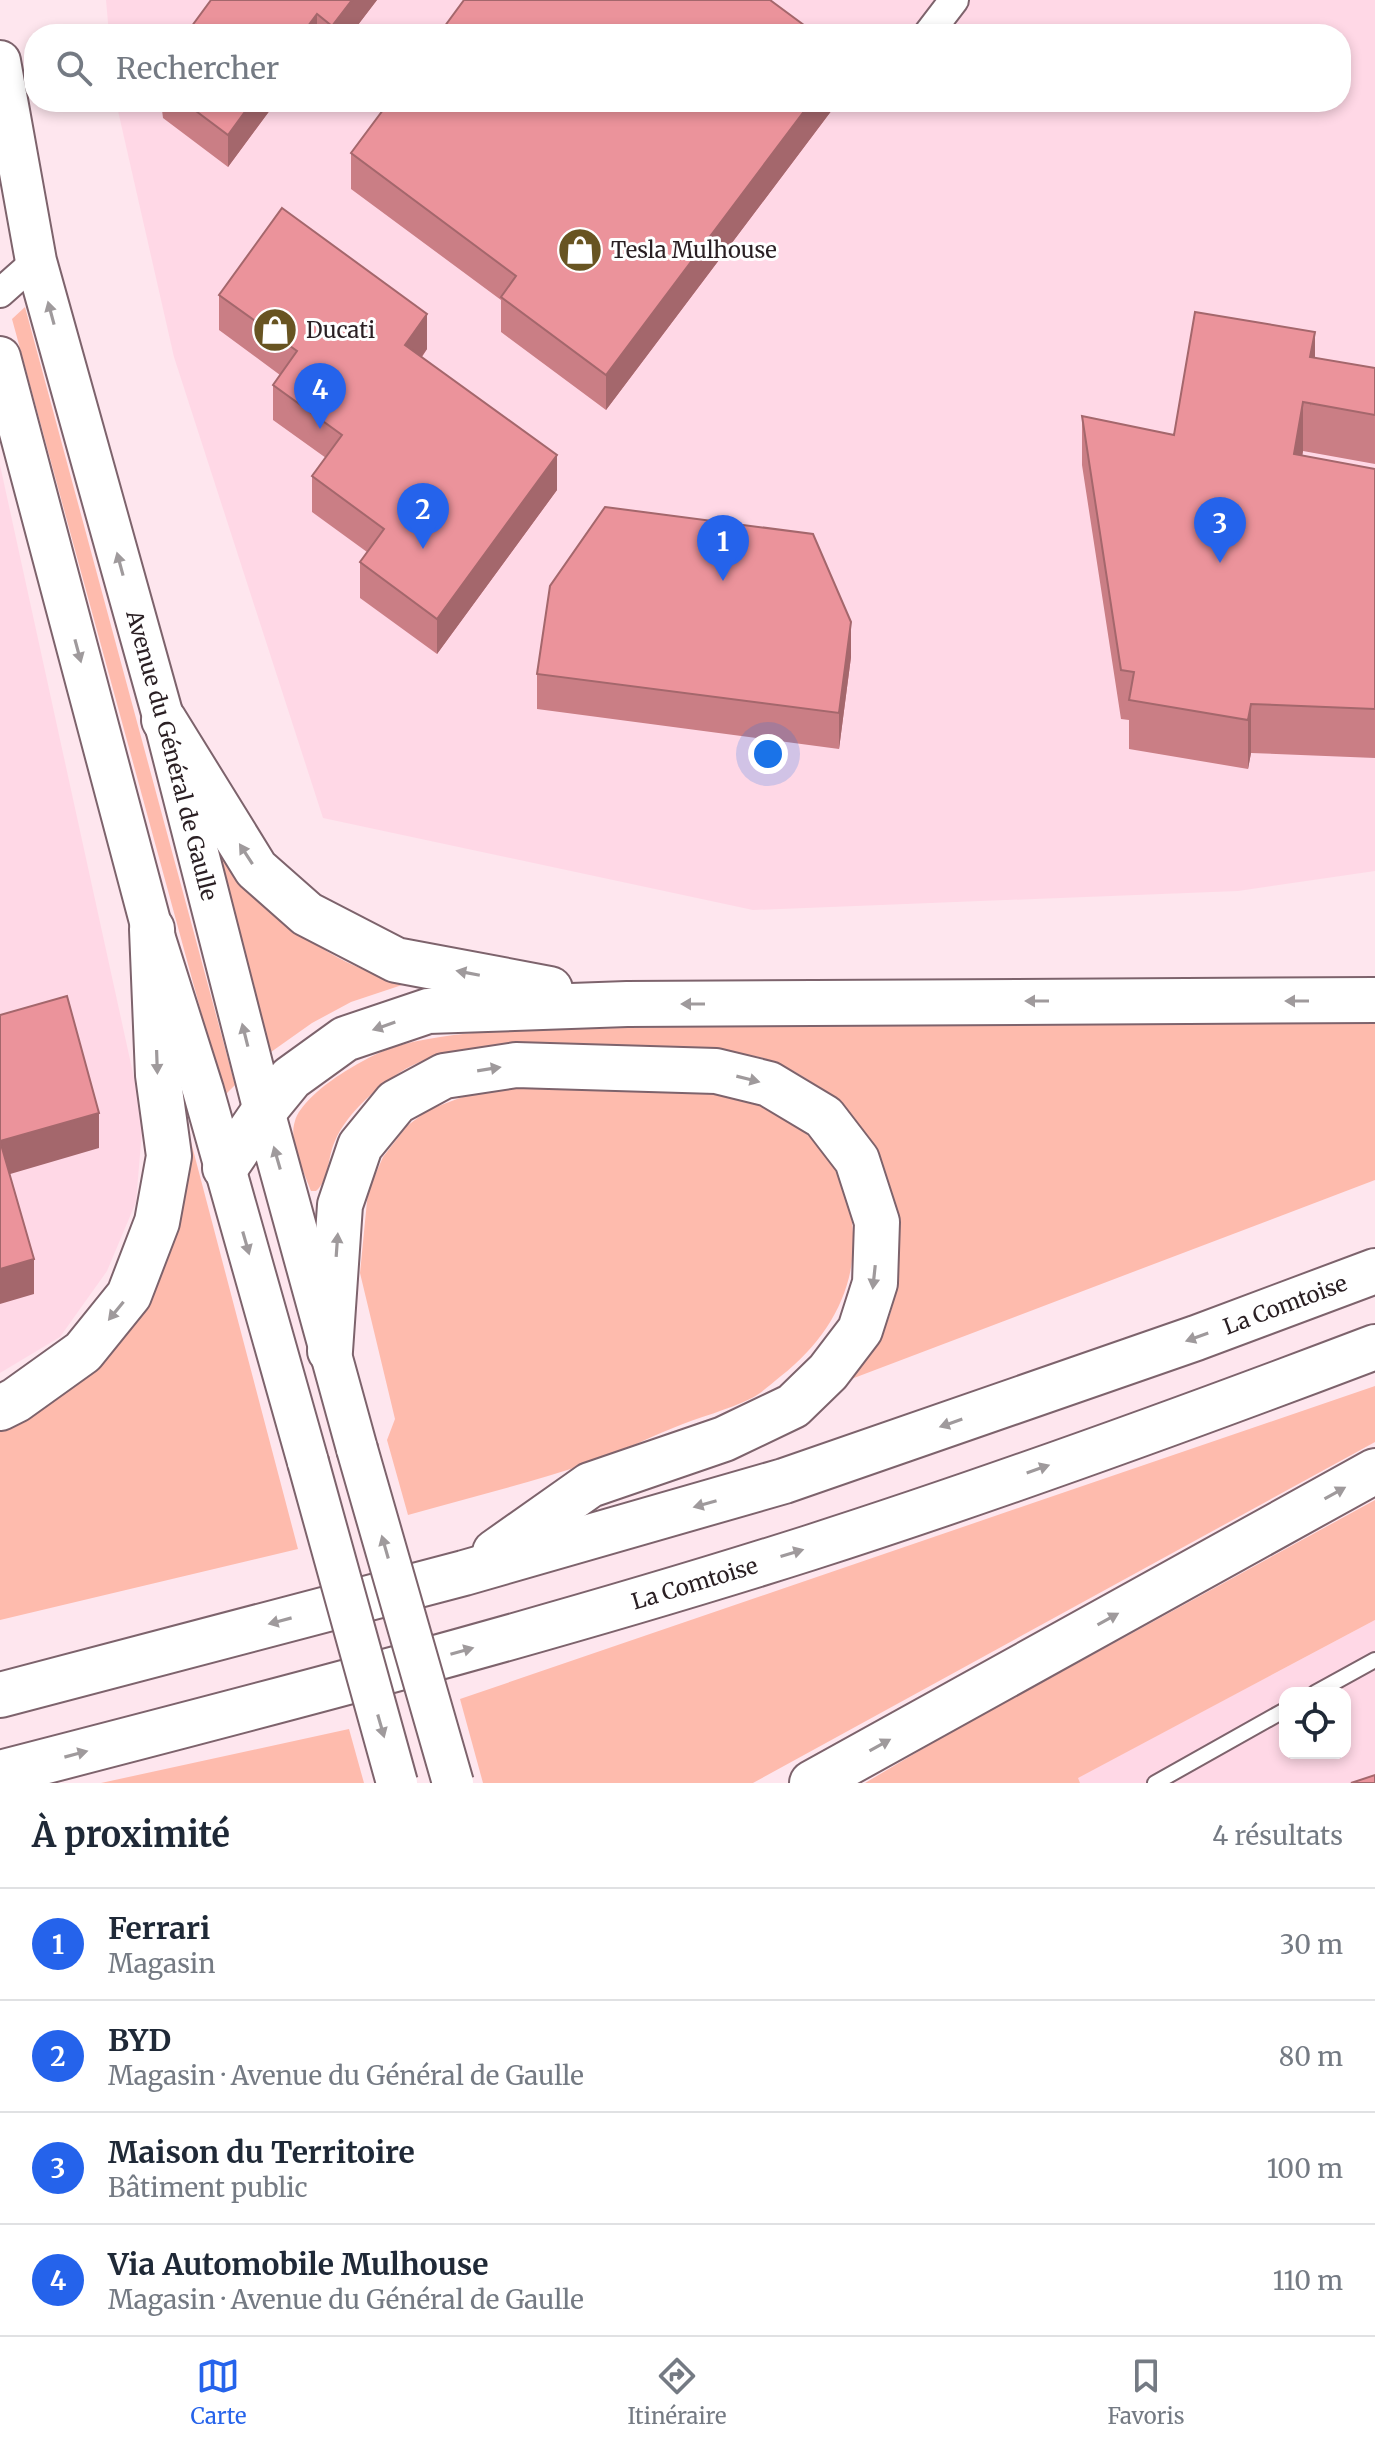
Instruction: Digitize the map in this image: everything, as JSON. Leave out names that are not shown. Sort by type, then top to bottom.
[{"type":"highway","points":[[164,720],[256,869],[307,914],[396,960],[627,1004]]},
{"type":"highway","points":[[0,1408],[83,1352],[129,1295],[157,1222],[169,1156],[158,1075],[152,929]]},
{"type":"highway","points":[[225,1168],[291,1078],[345,1039],[428,1011],[627,1004],[1375,1000]]},
{"type":"highway","points":[[330,1351],[340,1205],[360,1146],[396,1102],[444,1076],[516,1065],[716,1071],[769,1084],[824,1117],[857,1160],[877,1222],[875,1283],[860,1330],[828,1372],[793,1406],[724,1439],[590,1485],[464,1573]]},
{"type":"highway","name":"La Comtoise","points":[[0,1695],[464,1573],[784,1481],[1181,1343],[1375,1271]]},
{"type":"highway","name":"La Comtoise","points":[[0,1773],[501,1640],[810,1548],[1213,1409],[1375,1347]]},
{"type":"highway","points":[[812,1783],[1375,1471]]},
{"type":"main road","name":"Avenue du Général de Gaulle","points":[[0,61],[36,261],[164,720],[264,1111],[453,1783]]},
{"type":"main road","points":[[0,357],[152,929],[203,1090],[397,1783]]},
{"type":"street","points":[[936,24],[954,0]]},
{"type":"street","points":[[0,293],[36,261]]},
{"type":"street","points":[[0,436],[29,468]]},
{"type":"lane","points":[[1326,1687],[1375,1660]]},
{"type":"lane","points":[[1155,1783],[1279,1713]]},
{"type":"shaded area","points":[[106,0],[1375,0],[1375,871],[1238,891],[753,910],[323,818],[174,357],[118,112],[1351,112],[1351,24],[108,24]]},
{"type":"shaded area","points":[[25,307],[235,1085],[224,1096],[12,319]]},
{"type":"shaded area","points":[[0,465],[143,1119],[136,1202],[107,1271],[60,1337],[0,1373]]},
{"type":"shaded area","points":[[217,852],[268,906],[312,942],[346,962],[402,985],[351,1002],[312,1023],[271,1052]]},
{"type":"shaded area","points":[[978,1019],[1375,1023],[1375,1180],[846,1381],[881,1334],[893,1303],[898,1229],[892,1197],[866,1138],[847,1113],[823,1091],[796,1073],[766,1059],[711,1051],[654,1048],[472,1048],[411,1066],[378,1088],[357,1108],[341,1130],[332,1148],[324,1181],[316,1191],[311,1191],[295,1147],[295,1121],[311,1097],[340,1074],[373,1056],[427,1039],[512,1030]]},
{"type":"shaded area","points":[[709,1088],[756,1103],[797,1126],[829,1160],[841,1181],[849,1206],[853,1255],[841,1300],[817,1341],[781,1376],[743,1402],[589,1463],[408,1515],[387,1440],[395,1419],[360,1273],[368,1191],[383,1157],[407,1126],[428,1110],[465,1096],[504,1089]]},
{"type":"shaded area","points":[[186,1123],[298,1549],[0,1620],[0,1422],[82,1377]]},
{"type":"shaded area","points":[[1375,1386],[1375,1442],[753,1783],[483,1783],[460,1699]]},
{"type":"shaded area","points":[[1375,1500],[1375,1620],[1078,1778],[1080,1783],[865,1783],[946,1735]]},
{"type":"shaded area","points":[[1375,1620],[1375,1783],[1080,1783],[1077,1778]]},
{"type":"shaded area","points":[[349,1729],[364,1783],[101,1783]]},
{"type":"building","points":[[211,0],[352,0],[334,24],[317,14],[310,24],[193,24]]},
{"type":"building","points":[[464,0],[770,0],[802,24],[446,24]]},
{"type":"building","points":[[197,112],[245,112],[228,135]]},
{"type":"building","name":"Tesla Mulhouse","points":[[382,112],[803,112],[606,375],[501,297],[516,276],[351,153]]},
{"type":"building","points":[[282,208],[427,314],[405,345],[557,455],[437,619],[360,562],[384,529],[312,476],[342,435],[273,385],[297,351],[219,295]]},
{"type":"building","points":[[1195,312],[1315,332],[1310,357],[1375,368],[1375,415],[1303,402],[1294,454],[1375,469],[1375,709],[1251,704],[1248,720],[1129,700],[1134,672],[1121,670],[1082,416],[1174,435]]},
{"type":"building","points":[[605,507],[813,534],[851,622],[839,713],[537,674],[550,586]]},
{"type":"building","points":[[67,996],[99,1113],[0,1141],[0,1015]]},
{"type":"building","points":[[0,1141],[34,1259],[0,1269]]},
{"type":"building","points":[[1375,1775],[1375,1783],[1351,1783]]},
{"type":"place","name":"Tesla Mulhouse","points":[[580,250]]},
{"type":"place","name":"Ducati","points":[[275,330]]},
{"type":"place","name":"Via Automobile Mulhouse","points":[[320,429]]},
{"type":"place","name":"BYD","points":[[423,549]]},
{"type":"place","name":"Maison du Territoire","points":[[1220,563]]},
{"type":"place","name":"Ferrari","points":[[723,581]]}]
